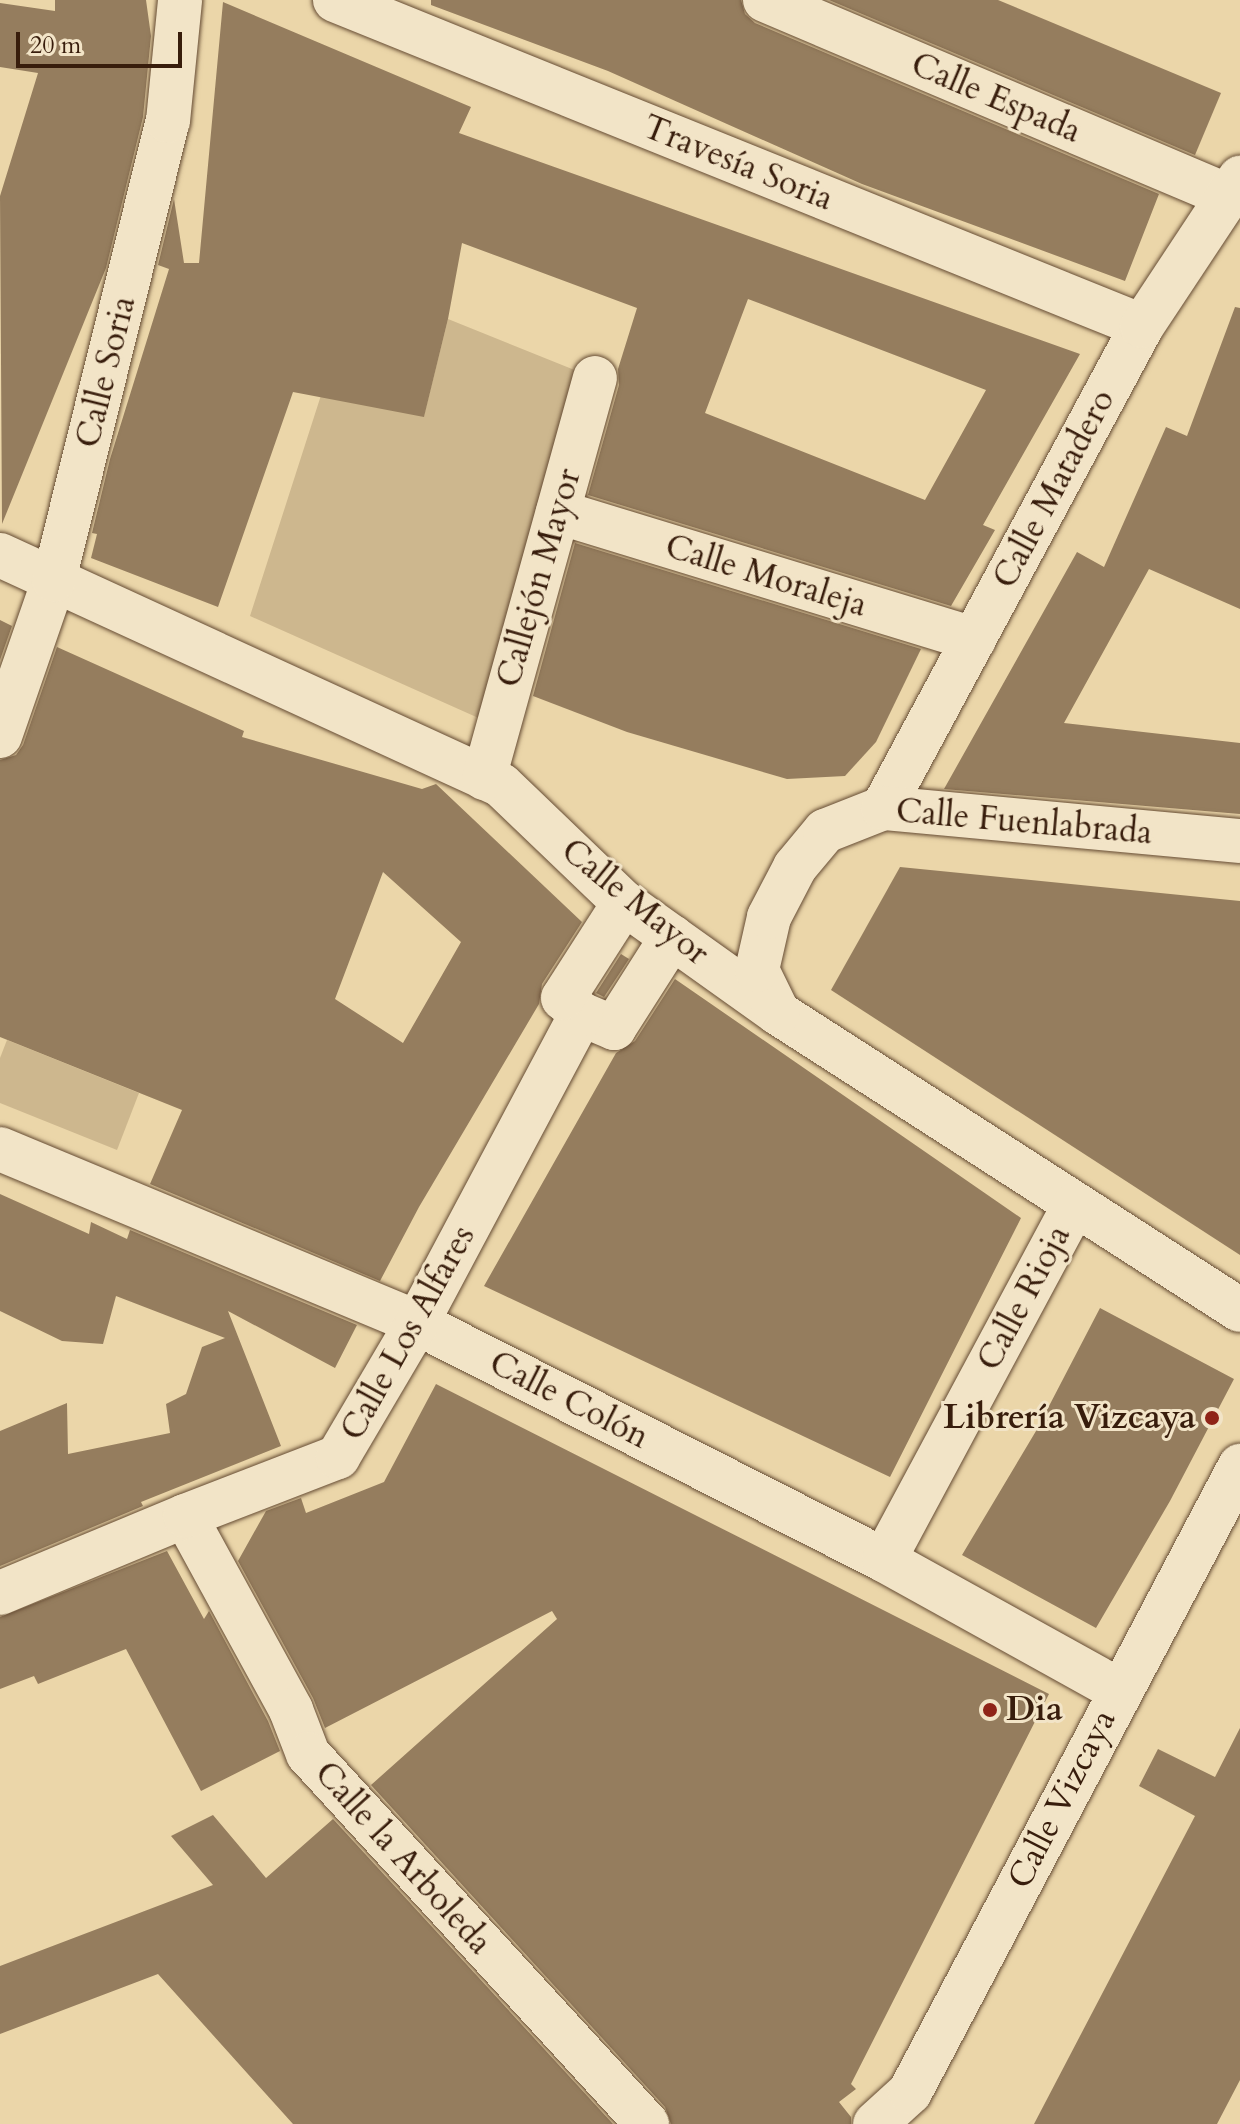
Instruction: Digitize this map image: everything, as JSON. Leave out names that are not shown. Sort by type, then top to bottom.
[{"type":"street","name":"Calle Soria","points":[[0,736],[54,580],[168,121],[180,0]]},
{"type":"street","name":"Travesía Soria","points":[[335,0],[1142,326]]},
{"type":"street","name":"Calle Espada","points":[[765,0],[1234,187]]},
{"type":"street","name":"Calle Matadero","points":[[883,808],[1142,326],[1234,187]]},
{"type":"street","name":"Callejón Mayor","points":[[484,778],[595,378]]},
{"type":"street","name":"Calle Moraleja","points":[[558,512],[974,639]]},
{"type":"street","name":"Calle Mayor","points":[[0,555],[501,785],[624,903],[778,1013],[1240,1310]]},
{"type":"street","name":"Calle Fuenlabrada","points":[[778,1013],[757,970],[769,917],[795,867],[825,831],[883,808],[1240,841]]},
{"type":"street","points":[[624,903],[563,998],[581,1014],[614,1028],[672,937]]},
{"type":"street","name":"Calle Los Alfares","points":[[0,1593],[338,1457],[417,1323],[581,1014]]},
{"type":"street","name":"Calle Colón","points":[[0,1149],[417,1323],[884,1560],[1119,1690]]},
{"type":"street","name":"Calle Rioja","points":[[884,1560],[1074,1205]]},
{"type":"street","name":"Calle Vizcaya","points":[[875,2124],[910,2092],[1119,1690],[1240,1466]]},
{"type":"street","name":"Calle la Arboleda","points":[[185,1516],[291,1710],[308,1754],[647,2124]]},
{"type":"shaded area","points":[[448,319],[582,373],[483,720],[250,616],[323,389],[424,416]]},
{"type":"shaded area","points":[[7,1040],[139,1093],[117,1150],[0,1103],[0,1058]]},
{"type":"building","points":[[55,0],[146,0],[151,36],[143,117],[106,268],[2,524],[0,196],[38,73],[0,67],[0,3],[55,11]]},
{"type":"building","points":[[431,0],[741,0],[745,14],[755,23],[1159,194],[1125,281],[862,184],[608,71],[431,5]]},
{"type":"building","points":[[829,0],[998,0],[1221,93],[1195,155]]},
{"type":"building","points":[[223,2],[471,107],[459,133],[1080,354],[983,525],[995,530],[951,606],[588,495],[619,385],[618,369],[637,308],[462,243],[448,319],[424,417],[293,392],[218,607],[91,558],[97,534],[92,533],[110,459],[169,269],[158,265],[174,199],[184,263],[199,263]],"holes":[[[748,299],[986,390],[925,500],[705,413]]]},
{"type":"building","points":[[1235,307],[1240,308],[1240,609],[1149,569],[1064,723],[1240,743],[1240,814],[944,789],[1077,552],[1104,567],[1166,427],[1187,436]]},
{"type":"building","points":[[575,543],[921,649],[876,742],[845,776],[787,779],[627,732],[533,696]]},
{"type":"building","points":[[0,620],[12,626],[0,660]]},
{"type":"building","points":[[57,647],[244,731],[242,737],[422,789],[436,784],[582,922],[542,984],[539,1004],[419,1207],[380,1281],[150,1184],[182,1110],[0,1037],[0,760],[16,755],[23,745]],"holes":[[[383,872],[461,942],[403,1043],[335,999]]]},
{"type":"building","points":[[900,867],[1240,901],[1240,1255],[831,990]]},
{"type":"building","points":[[621,954],[629,959],[604,997],[596,993]]},
{"type":"building","points":[[675,979],[1021,1218],[890,1477],[484,1286],[616,1053],[635,1041]]},
{"type":"building","points":[[0,1194],[89,1234],[91,1222],[127,1239],[130,1230],[357,1325],[335,1368],[228,1311],[281,1446],[141,1502],[143,1506],[0,1566],[0,1431],[67,1403],[68,1454],[170,1433],[166,1404],[186,1394],[202,1347],[225,1338],[116,1296],[103,1344],[62,1341],[0,1311]]},
{"type":"building","points":[[1100,1308],[1234,1379],[1170,1501],[1096,1628],[962,1555],[1036,1431]]},
{"type":"building","points":[[436,1384],[1049,1694],[851,2084],[856,2089],[839,2102],[851,2117],[851,2124],[671,2124],[665,2107],[371,1785],[557,1619],[552,1611],[325,1728],[313,1698],[238,1561],[266,1511],[301,1498],[306,1513],[384,1482]]},
{"type":"building","points":[[167,1551],[204,1619],[209,1611],[268,1721],[280,1751],[201,1791],[126,1649],[38,1684],[34,1676],[0,1689],[0,1617]]},
{"type":"building","points":[[1240,1728],[1240,2080],[1217,2124],[1034,2124],[1195,1816],[1139,1786],[1158,1749],[1215,1777]]},
{"type":"building","points":[[213,1815],[266,1878],[333,1819],[613,2124],[293,2124],[158,1974],[0,2034],[0,1966],[213,1885],[171,1836]]},
{"type":"place","name":"Librería Vizcaya","points":[[1212,1418]]},
{"type":"place","name":"Dia","points":[[990,1710]]}]
